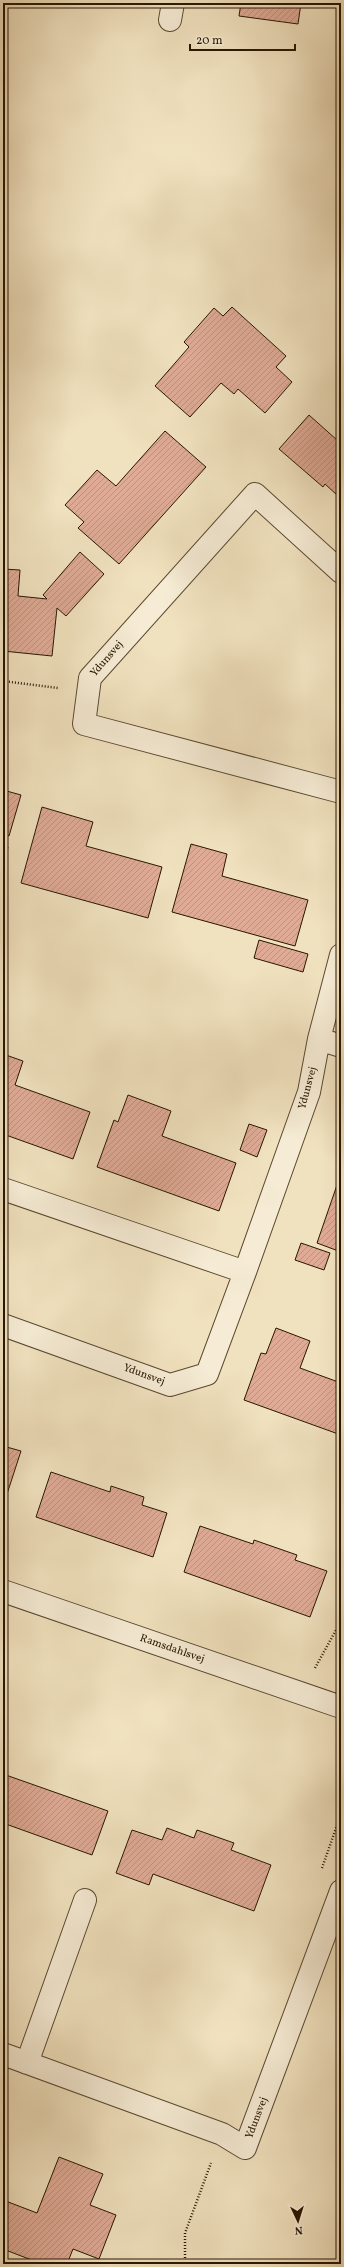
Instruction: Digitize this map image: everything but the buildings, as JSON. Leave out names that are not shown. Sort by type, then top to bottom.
[{"type":"street","name":"Ydunsvej","points":[[341,572],[255,494],[90,678],[84,724],[341,792]]},
{"type":"street","name":"Ydunsvej","points":[[3,1325],[170,1385],[207,1374],[309,1092],[319,1039],[341,955]]},
{"type":"street","points":[[319,1039],[341,1046]]},
{"type":"street","points":[[3,1189],[245,1272]]},
{"type":"street","name":"Ramsdahlsvej","points":[[3,1591],[341,1707]]},
{"type":"street","name":"Ydunsvej","points":[[3,2054],[222,2134],[245,2148],[341,1891]]},
{"type":"street","points":[[26,2063],[85,1900]]},
{"type":"path","points":[[3,681],[88,692]]}]
